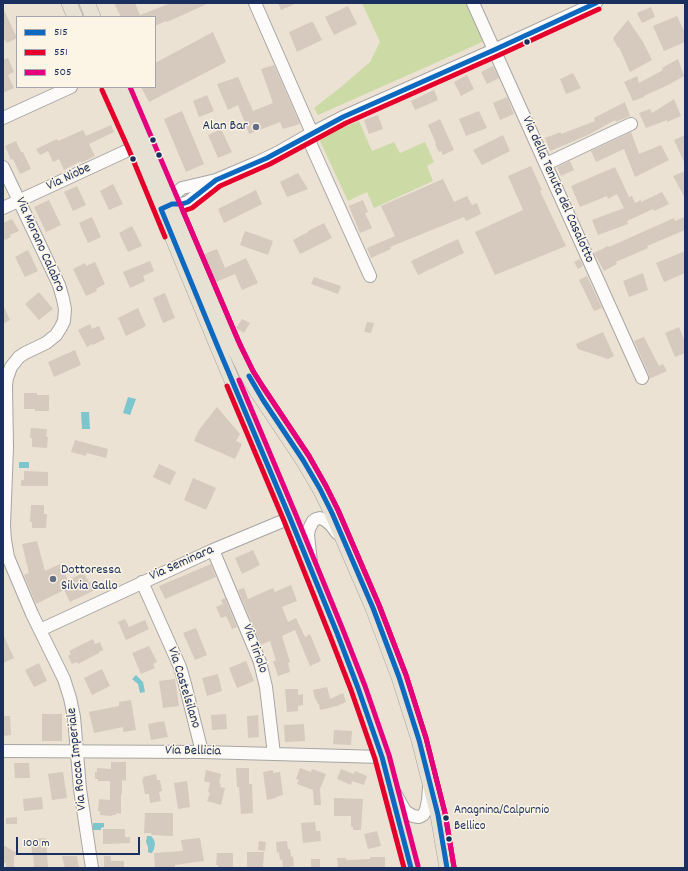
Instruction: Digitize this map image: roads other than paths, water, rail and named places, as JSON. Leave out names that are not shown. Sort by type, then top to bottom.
[{"type":"main road","points":[[69,3],[75,16]]},
{"type":"main road","points":[[87,3],[93,16]]},
{"type":"main road","points":[[108,88],[135,147],[166,207],[235,350],[255,387],[303,460],[332,512],[373,608],[399,677],[429,777],[448,868]]},
{"type":"main road","points":[[122,88],[166,207],[337,633],[382,757],[412,868]]},
{"type":"street","points":[[255,3],[309,135],[370,276]]},
{"type":"street","name":"Via della Tenuta del Casalotto","points":[[474,3],[642,378]]},
{"type":"street","points":[[166,207],[175,194],[182,188],[216,180],[267,158],[343,117],[596,3]]},
{"type":"street","points":[[3,118],[68,88]]},
{"type":"street","points":[[546,164],[631,124]]},
{"type":"street","name":"Via Niobe","points":[[3,208],[135,147]]},
{"type":"street","name":"Via Morano Calabro","points":[[3,168],[59,285],[65,309],[64,321],[54,337],[46,343],[24,353],[19,357],[11,367],[7,378],[7,447],[4,511]]},
{"type":"street","name":"Via Rocca Imperiale","points":[[4,511],[4,536],[13,569],[25,598],[64,679],[73,710],[80,788],[92,868]]},
{"type":"street","name":"Via Seminara","points":[[40,630],[213,550],[290,518]]},
{"type":"street","points":[[313,576],[308,532],[311,522],[320,518],[325,520],[334,529],[359,575]]},
{"type":"street","name":"Via Tiriolo","points":[[213,550],[260,662],[266,687],[274,754]]},
{"type":"street","name":"Via Castelsilano","points":[[142,582],[180,666],[202,752]]},
{"type":"street","name":"Via Bellicia","points":[[3,751],[202,752],[382,757]]},
{"type":"street","points":[[388,780],[405,811],[411,815],[419,817],[424,812],[426,807],[429,777]]},
{"type":"water","points":[[128,397],[136,399],[130,415],[123,413]]},
{"type":"water","points":[[81,412],[89,412],[90,429],[82,429]]},
{"type":"water","points":[[19,462],[29,462],[29,468],[19,468]]},
{"type":"water","points":[[136,675],[143,682],[145,692],[140,693],[138,684],[132,679]]},
{"type":"water","points":[[93,823],[104,823],[104,827],[101,828],[101,830],[93,830]]},
{"type":"water","points":[[147,836],[151,836],[154,840],[155,844],[152,853],[148,852],[146,842]]},
{"type":"place","name":"Alan Bar","points":[[256,127]]},
{"type":"place","name":"Dottoressa Silvia Gallo","points":[[53,579]]},
{"type":"place","name":"Anagnina/Calpurnio Bellico","points":[[446,818]]}]
